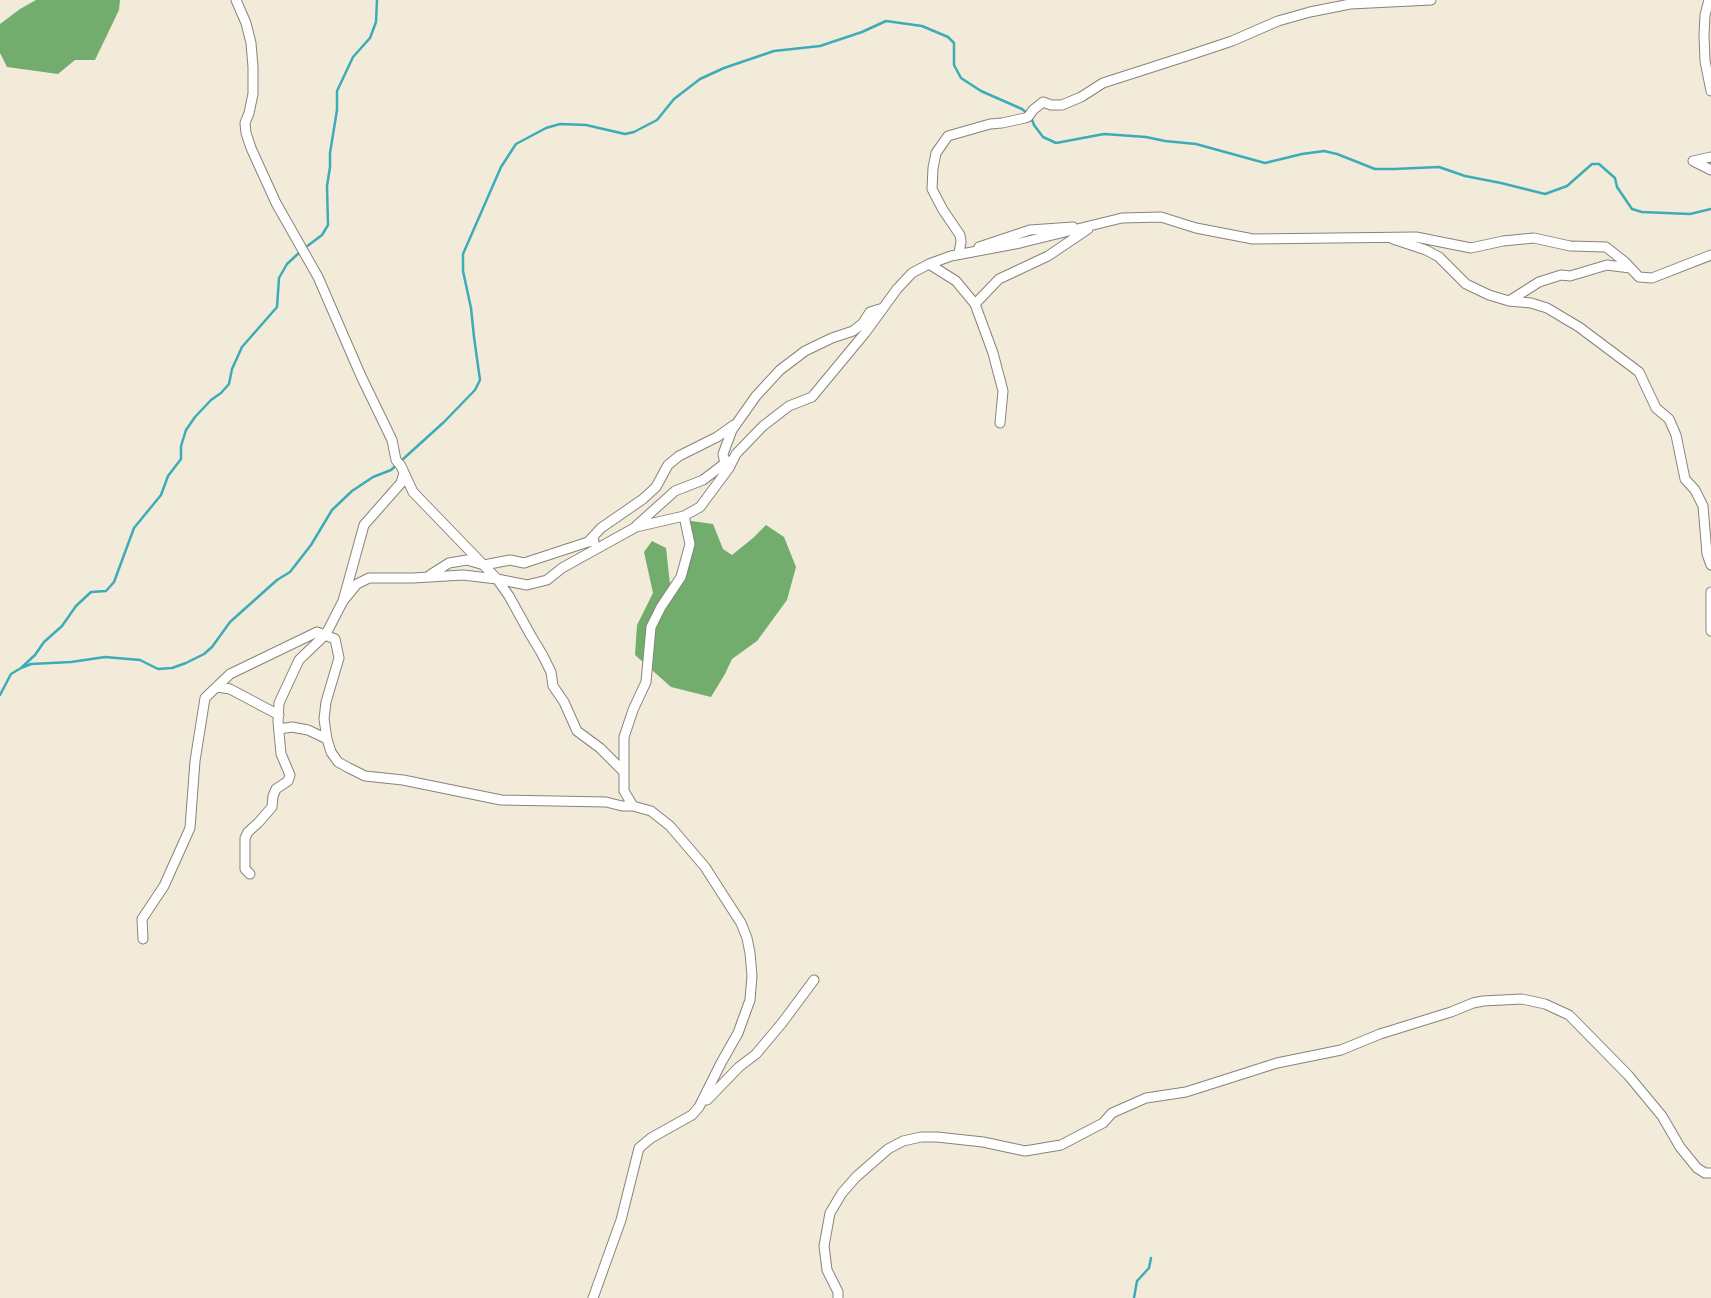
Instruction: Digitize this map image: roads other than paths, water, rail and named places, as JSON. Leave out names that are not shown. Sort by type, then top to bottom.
[{"type":"street","points":[[236,0],[246,22],[251,44],[253,67],[253,94],[250,113],[245,123],[248,141],[276,203],[318,277],[357,368],[392,440],[413,492],[484,565],[510,596],[551,672],[553,686],[564,702],[577,731],[600,748],[623,771]]},
{"type":"street","points":[[955,255],[961,242],[960,235],[943,210],[932,189],[936,152],[948,136],[990,124],[1002,123],[1030,113],[1043,102],[1051,105],[1062,105],[1081,97],[1102,83],[1232,41],[1278,21],[1350,4],[1431,0]]},
{"type":"street","points":[[1709,0],[1705,14],[1704,35],[1705,61],[1711,91]]},
{"type":"street","points":[[1711,157],[1693,161],[1711,170]]},
{"type":"street","points":[[636,527],[675,491],[703,480],[725,464],[762,426],[789,406],[812,396],[897,289],[912,273],[929,264],[955,255],[1020,243],[1122,218],[1161,218],[1196,228],[1253,239],[1416,237],[1471,248],[1503,241],[1534,238],[1570,246],[1606,247],[1639,277],[1652,278],[1711,255]]},
{"type":"street","points":[[975,304],[999,279],[1048,256],[1090,226]]},
{"type":"street","points":[[1388,237],[1426,250],[1438,257],[1466,284],[1489,295],[1547,308],[1579,326],[1639,372],[1656,408],[1669,419],[1676,435],[1686,479],[1695,490],[1703,506],[1707,554],[1711,565]]},
{"type":"street","points":[[929,264],[956,281],[975,304],[993,354],[1003,391],[1000,423]]},
{"type":"street","points":[[1509,301],[1539,282],[1561,275],[1570,276],[1607,265],[1630,268]]},
{"type":"street","points":[[725,464],[723,454],[732,430],[756,396],[780,370],[805,351],[853,331],[863,323],[870,312],[883,308]]},
{"type":"street","points":[[588,542],[601,528],[643,499],[656,486],[668,466],[679,456],[717,437],[736,424]]},
{"type":"street","points":[[343,601],[357,584],[369,578],[463,575],[528,585],[547,580],[562,568],[636,527],[684,516],[700,507],[729,468],[736,454]]},
{"type":"street","points":[[250,874],[245,869],[245,838],[248,832],[272,807],[276,789],[288,782],[290,775],[281,754],[279,703],[299,660],[326,634],[343,601],[364,525],[401,483],[401,466]]},
{"type":"street","points":[[633,806],[624,791],[624,737],[633,710],[646,682],[651,628],[661,608],[681,577],[690,544],[684,516]]},
{"type":"street","points":[[427,577],[449,563],[467,560],[484,565],[510,560],[524,563],[588,542],[609,541]]},
{"type":"street","points":[[1711,592],[1711,631]]},
{"type":"street","points":[[143,939],[142,919],[164,886],[190,828],[195,762],[205,698],[230,674],[317,632],[326,634],[335,639],[340,658],[326,702],[324,719],[327,739],[338,762],[365,776],[403,780],[501,800],[606,802],[622,806],[633,806],[651,812],[670,826],[705,867],[741,923],[747,938],[752,976],[750,1000],[738,1033],[699,1107]]},
{"type":"street","points":[[217,687],[230,689],[279,715]]},
{"type":"street","points":[[279,729],[292,727],[308,730],[327,739]]},
{"type":"street","points":[[592,1298],[621,1220],[639,1148],[651,1138],[692,1115],[740,1067],[756,1054],[814,980]]},
{"type":"street","points":[[838,1298],[838,1292],[827,1270],[824,1246],[830,1214],[842,1192],[856,1177],[888,1149],[904,1141],[921,1137],[937,1137],[983,1142],[1025,1151],[1061,1145],[1103,1123],[1112,1112],[1146,1098],[1186,1092],[1277,1063],[1341,1050],[1380,1034],[1483,1001],[1522,998],[1545,1004],[1569,1015],[1628,1074],[1662,1116],[1696,1168],[1705,1173],[1711,1173]]},
{"type":"waterway","points":[[306,247],[322,235],[328,225],[327,186],[337,110],[337,91],[353,57],[370,38],[376,22],[377,0]]},
{"type":"waterway","points":[[21,668],[31,664],[71,662],[105,657],[140,660],[158,669],[172,668],[204,654],[212,647],[230,622],[277,580],[290,572],[311,545],[332,510],[352,491],[373,477],[391,470],[444,422],[475,390],[480,380],[471,308],[463,271],[463,254],[501,167],[516,144],[546,128],[560,124],[586,125],[625,134],[634,132],[657,120],[674,99],[700,79],[724,68],[774,51],[820,46],[862,32],[886,21],[922,26],[948,37],[954,43],[954,65],[961,78],[981,91],[1027,113]]},
{"type":"waterway","points":[[1031,117],[1034,125],[1043,137],[1056,143],[1104,134],[1146,137],[1196,144],[1265,163],[1324,151],[1375,169],[1439,167],[1465,176],[1545,194],[1567,186],[1592,164],[1599,164],[1615,178],[1617,187],[1632,209],[1642,212],[1690,214],[1711,209]]},
{"type":"waterway","points":[[0,695],[11,674],[21,668],[35,655],[44,642],[62,626],[76,606],[91,592],[106,591],[114,582],[134,528],[161,495],[168,476],[181,459],[181,446],[186,430],[195,417],[229,384],[232,369],[242,347],[277,307],[279,278],[287,264],[301,251]]},
{"type":"waterway","points":[[1134,1298],[1137,1281],[1149,1268],[1151,1258]]}]
